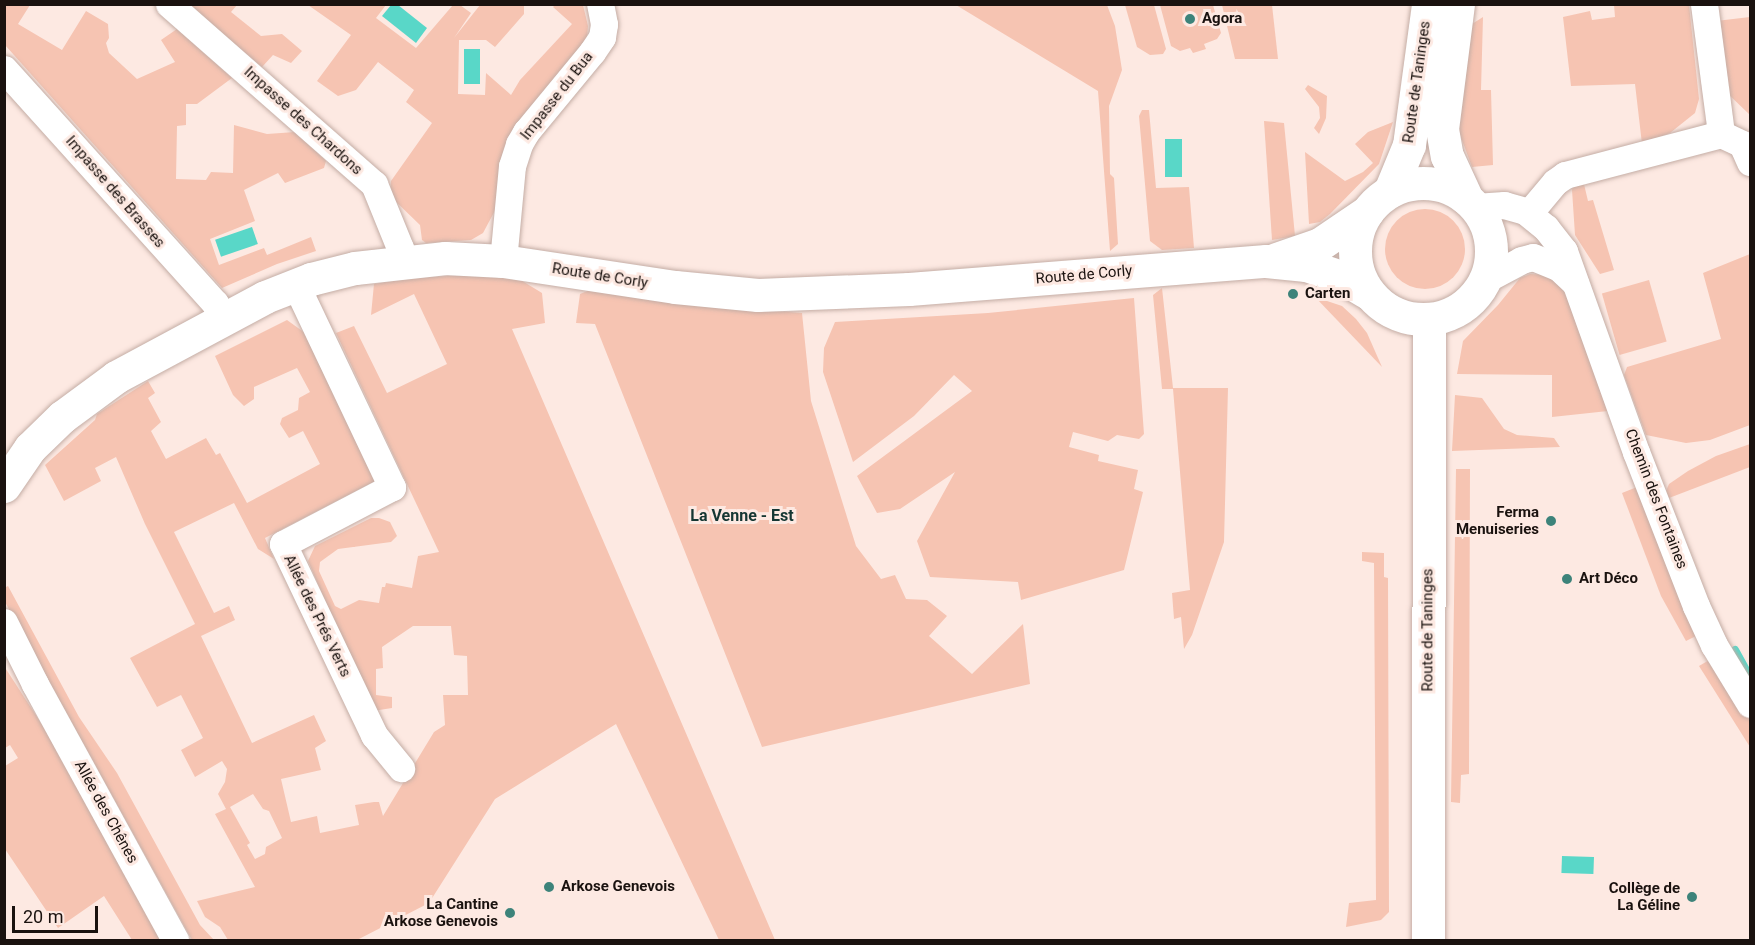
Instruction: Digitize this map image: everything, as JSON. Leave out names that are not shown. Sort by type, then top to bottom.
[{"type":"street","name":"Impasse des Chardons","points":[[169,4],[374,184],[400,248],[402,261]]},
{"type":"street","name":"Impasse du Bua","points":[[503,261],[513,166],[519,144],[525,132],[597,45],[604,24],[600,4]]},
{"type":"street","name":"Route de Taninges","points":[[1378,202],[1410,145],[1428,4]]},
{"type":"street","name":"Route de Taninges","points":[[1458,4],[1442,129],[1447,156],[1471,203]]},
{"type":"street","points":[[1704,4],[1721,134]]},
{"type":"street","name":"Impasse des Brasses","points":[[4,69],[214,303],[222,318]]},
{"type":"street","points":[[1529,213],[1555,182],[1565,175],[1721,134],[1742,144],[1750,162]]},
{"type":"street","points":[[1430,183],[1449,188],[1471,203],[1488,229],[1492,254],[1486,279],[1466,305],[1450,314],[1429,320],[1399,315],[1388,310],[1370,294],[1358,272],[1355,247],[1357,235],[1378,202],[1409,184],[1430,183]]},
{"type":"street","name":"Route de Corly","points":[[1266,261],[1320,244],[1378,202]]},
{"type":"street","name":"Chemin des Fontaines","points":[[1471,203],[1504,205],[1529,213],[1546,228],[1564,251],[1644,474],[1714,645],[1750,704]]},
{"type":"street","name":"Chemin des Fontaines","points":[[1486,279],[1521,260],[1533,257],[1558,267],[1578,286]]},
{"type":"street","name":"Route de Corly","points":[[4,486],[30,448],[88,396],[116,376],[222,318],[296,285],[355,268],[402,261],[445,258],[503,261],[675,287],[758,295],[909,289],[1266,261],[1306,265],[1343,278],[1370,294]]},
{"type":"street","name":"Allée des Prés Verts","points":[[296,285],[392,487],[283,544],[374,735],[401,768]]},
{"type":"street","name":"Route de Taninges","points":[[1428,940],[1429,320]]},
{"type":"street","name":"Allée des Chênes","points":[[4,622],[35,684],[175,940]]},
{"type":"street","name":"Allée des Chênes","points":[[4,651],[35,684]]},
{"type":"shaded area","points":[[5,5],[30,5],[18,24],[62,50],[86,11],[108,24],[109,38],[106,43],[109,53],[137,79],[175,62],[161,40],[177,29],[232,78],[197,104],[186,104],[186,125],[177,126],[176,179],[206,180],[211,172],[233,173],[234,125],[267,134],[295,132],[326,161],[324,168],[285,183],[278,173],[244,190],[255,221],[210,239],[219,265],[264,248],[267,255],[311,237],[316,251],[277,264],[222,288],[5,45]]},
{"type":"shaded area","points":[[187,5],[237,5],[231,12],[261,36],[282,34],[302,51],[291,63],[273,55],[262,67]]},
{"type":"shaded area","points":[[308,5],[386,5],[376,18],[416,48],[453,5],[460,5],[471,13],[454,38],[480,5],[524,5],[524,14],[495,47],[486,40],[459,40],[458,94],[485,95],[486,73],[511,95],[520,80],[572,24],[553,7],[555,5],[583,5],[588,26],[587,38],[483,233],[471,240],[426,243],[422,240],[420,225],[390,196],[391,181],[432,123],[406,102],[414,90],[378,62],[356,90],[338,96],[317,81],[351,35]]},
{"type":"shaded area","points":[[956,5],[1107,5],[1115,26],[1122,70],[1109,106],[1110,174],[1114,178],[1118,244],[1110,251],[1098,91]]},
{"type":"shaded area","points":[[1125,5],[1154,5],[1166,49],[1163,54],[1150,55],[1137,47]]},
{"type":"shaded area","name":"Agora","points":[[1160,5],[1213,5],[1221,33],[1217,39],[1204,44],[1206,49],[1193,53],[1190,48],[1180,51],[1171,46]]},
{"type":"shaded area","points":[[1222,5],[1272,5],[1278,59],[1235,59]]},
{"type":"shaded area","points":[[1614,5],[1689,5],[1699,99],[1695,113],[1670,133],[1642,144],[1635,84],[1571,86],[1563,17],[1590,11],[1592,20],[1615,17]]},
{"type":"shaded area","points":[[1483,17],[1481,90],[1491,90],[1493,165],[1472,167],[1459,132],[1472,24]]},
{"type":"shaded area","points":[[1750,17],[1750,115],[1725,91],[1716,21]]},
{"type":"shaded area","points":[[1308,85],[1327,96],[1326,118],[1319,134],[1314,128],[1320,118],[1319,107],[1305,89]]},
{"type":"shaded area","points":[[1142,110],[1149,110],[1156,188],[1189,187],[1194,248],[1162,250],[1150,241],[1139,116]]},
{"type":"shaded area","points":[[1264,121],[1284,123],[1295,236],[1272,240]]},
{"type":"shaded area","points":[[1393,122],[1379,164],[1330,214],[1320,222],[1309,224],[1305,152],[1345,181],[1363,172],[1373,163],[1355,144],[1368,132]]},
{"type":"shaded area","points":[[1583,180],[1588,201],[1593,200],[1614,270],[1600,274],[1575,235],[1572,190],[1573,184]]},
{"type":"shaded area","points":[[1417,209],[1433,209],[1454,220],[1465,241],[1465,257],[1454,278],[1433,289],[1417,289],[1403,283],[1391,271],[1385,257],[1385,241],[1391,227],[1403,215]]},
{"type":"shaded area","points":[[1750,254],[1750,425],[1710,440],[1686,443],[1646,435],[1624,375],[1627,367],[1721,339],[1703,273]]},
{"type":"shaded area","points":[[1530,274],[1547,275],[1555,280],[1566,294],[1608,411],[1552,417],[1552,375],[1457,374],[1463,341],[1498,305],[1520,278]]},
{"type":"shaded area","points":[[466,275],[519,279],[542,293],[545,323],[512,329],[775,940],[719,940],[616,724],[495,799],[429,903],[357,940],[228,940],[220,927],[205,917],[197,901],[255,887],[215,814],[226,809],[218,794],[225,782],[227,769],[222,761],[195,777],[181,750],[203,738],[181,695],[157,707],[130,658],[195,624],[145,524],[116,457],[95,468],[101,481],[64,501],[45,465],[95,420],[97,414],[148,381],[155,393],[148,398],[161,422],[151,431],[166,459],[206,438],[216,455],[220,453],[247,503],[320,464],[303,431],[289,438],[280,424],[282,418],[298,410],[299,398],[310,392],[297,368],[254,387],[254,399],[244,406],[233,395],[215,356],[287,320],[305,333],[375,481],[265,538],[274,559],[258,549],[234,503],[174,532],[214,613],[229,606],[235,620],[201,636],[252,743],[314,715],[326,741],[315,748],[321,770],[281,779],[291,822],[317,816],[320,833],[359,825],[355,805],[374,802],[379,802],[383,816],[434,732],[445,725],[443,695],[468,695],[467,656],[454,655],[451,626],[413,626],[382,647],[383,668],[376,669],[376,695],[392,697],[392,708],[373,711],[308,561],[315,546],[371,518],[390,522],[397,536],[391,542],[338,549],[320,562],[319,571],[335,606],[341,609],[359,600],[379,603],[382,587],[385,587],[386,583],[412,588],[418,556],[439,552],[336,333],[354,326],[387,393],[447,364],[414,294],[371,315],[374,284],[412,278]],"holes":[[[253,794],[263,809],[269,811],[282,838],[266,847],[265,854],[255,859],[247,845],[250,843],[230,807]]]},
{"type":"shaded area","points":[[1649,280],[1667,342],[1620,355],[1602,294]]},
{"type":"shaded area","points":[[1162,288],[1173,388],[1228,388],[1224,542],[1192,635],[1184,649],[1181,617],[1174,619],[1172,593],[1190,590],[1173,389],[1162,389],[1153,295]]},
{"type":"shaded area","points":[[590,290],[672,303],[802,313],[811,401],[856,546],[881,579],[895,575],[906,599],[927,600],[947,616],[929,636],[972,674],[1023,624],[1030,684],[762,747],[595,324],[576,323],[580,294]]},
{"type":"shaded area","points":[[1315,297],[1342,306],[1356,319],[1367,333],[1382,367]]},
{"type":"shaded area","points":[[1134,298],[1144,434],[1139,439],[1117,435],[1108,441],[1073,432],[1069,447],[1099,455],[1098,461],[1138,470],[1134,489],[1143,492],[1124,570],[1021,600],[1018,582],[930,577],[917,541],[955,472],[900,509],[877,513],[857,476],[972,391],[954,375],[914,416],[853,462],[823,372],[824,348],[835,322],[988,313]]},
{"type":"shaded area","points":[[1455,395],[1482,398],[1504,429],[1517,435],[1554,438],[1560,447],[1452,451]]},
{"type":"shaded area","points":[[1750,444],[1750,467],[1669,498],[1666,491],[1669,484],[1688,471],[1716,456]]},
{"type":"shaded area","points":[[1456,469],[1470,469],[1469,774],[1461,775],[1460,803],[1451,802]]},
{"type":"shaded area","points":[[1637,487],[1698,635],[1686,641],[1661,596],[1622,493]]},
{"type":"shaded area","points":[[1362,552],[1384,553],[1384,577],[1388,578],[1389,912],[1381,920],[1346,927],[1349,903],[1376,900],[1374,563],[1362,561]]},
{"type":"shaded area","points":[[8,586],[79,717],[117,773],[200,925],[214,940],[192,940],[5,602],[4,588]]},
{"type":"shaded area","points":[[1711,659],[1750,721],[1750,747],[1699,666]]},
{"type":"shaded area","points":[[4,666],[50,737],[161,940],[132,940],[104,896],[58,928],[5,849],[5,766],[18,758],[10,745],[5,748]]},
{"type":"water","points":[[391,5],[398,5],[427,28],[416,43],[382,16]]},
{"type":"water","points":[[464,49],[480,49],[480,84],[464,84]]},
{"type":"water","points":[[1165,139],[1182,139],[1182,177],[1165,177]]},
{"type":"water","points":[[252,227],[258,244],[221,257],[215,240]]},
{"type":"water","points":[[1562,856],[1594,857],[1593,874],[1561,873]]},
{"type":"waterway","points":[[1735,650],[1750,677]]},
{"type":"place","name":"Agora","points":[[1190,19]]},
{"type":"place","name":"Carten","points":[[1293,294]]},
{"type":"place","name":"Ferma Menuiseries","points":[[1551,521]]},
{"type":"place","name":"Art Déco","points":[[1567,579]]},
{"type":"place","name":"Arkose Genevois","points":[[549,887]]},
{"type":"place","name":"Collège de La Géline","points":[[1692,897]]},
{"type":"place","name":"La Cantine Arkose Genevois","points":[[510,913]]},
{"type":"district","name":"La Venne - Est","points":[[742,516]]}]
